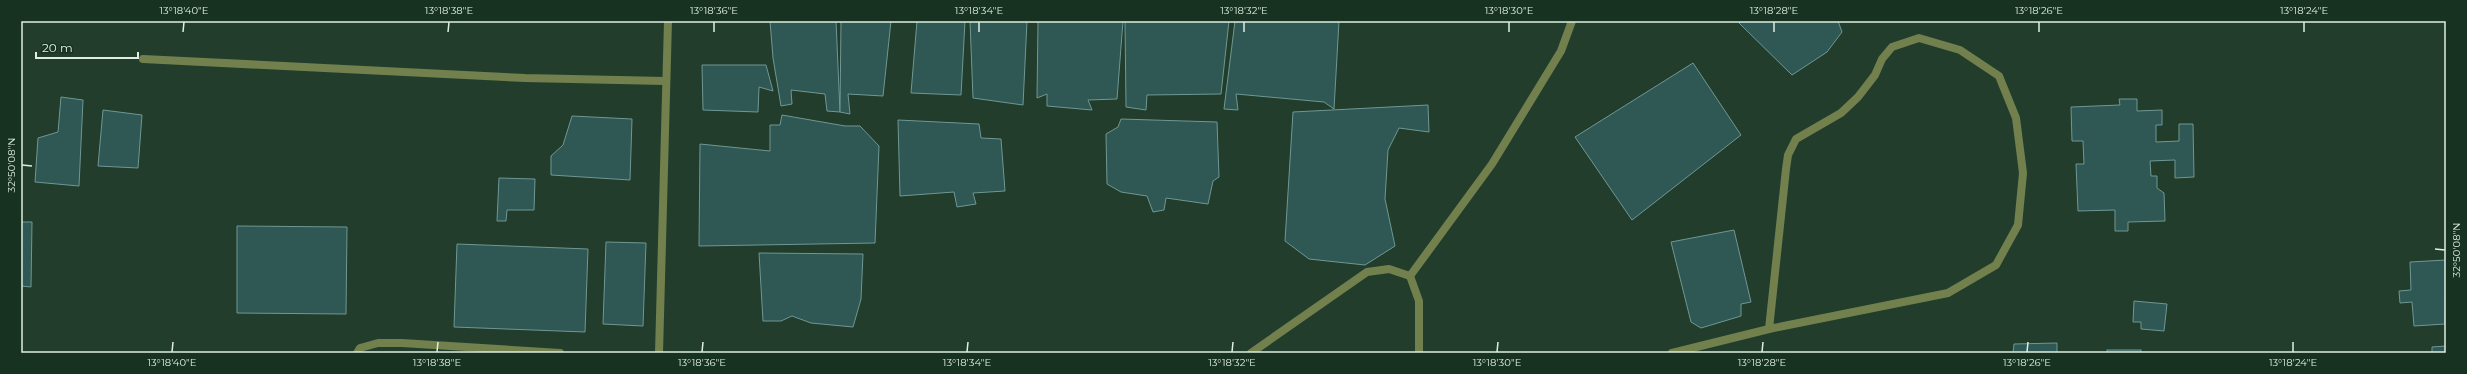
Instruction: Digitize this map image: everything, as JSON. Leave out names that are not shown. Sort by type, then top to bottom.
[{"type":"street","points":[[659,353],[665,81],[668,21]]},
{"type":"street","points":[[1410,276],[1492,164],[1561,51],[1572,21]]},
{"type":"street","points":[[1672,353],[1769,329],[1948,293],[1996,266],[2018,225],[2023,173],[2016,118],[1999,76],[1960,50],[1919,38],[1892,47],[1882,59],[1875,75],[1858,97],[1841,113],[1796,139],[1788,155],[1786,169],[1769,329]]},
{"type":"street","points":[[143,59],[517,78],[665,81]]},
{"type":"street","points":[[1251,353],[1367,272],[1389,269],[1410,276]]},
{"type":"street","points":[[1410,276],[1419,301],[1419,353]]},
{"type":"street","points":[[357,353],[360,348],[378,344],[402,343],[560,353]]},
{"type":"building","points":[[770,21],[836,21],[840,112],[827,111],[825,94],[791,90],[792,104],[781,106],[773,58]]},
{"type":"building","points":[[841,21],[891,21],[883,96],[848,94],[850,114],[840,112]]},
{"type":"building","points":[[917,21],[965,21],[961,95],[911,93]]},
{"type":"building","points":[[970,21],[1027,21],[1023,105],[973,98]]},
{"type":"building","points":[[1038,21],[1123,21],[1117,99],[1088,100],[1092,110],[1047,106],[1047,94],[1037,98]]},
{"type":"building","points":[[1125,21],[1229,21],[1221,94],[1147,95],[1146,110],[1126,107]]},
{"type":"building","points":[[1235,21],[1339,21],[1334,109],[1324,102],[1236,94],[1238,110],[1224,109]]},
{"type":"building","points":[[1741,21],[1838,21],[1842,32],[1827,52],[1792,75],[1739,23]]},
{"type":"building","points":[[1693,63],[1741,135],[1632,220],[1575,137]]},
{"type":"building","points":[[702,65],[766,65],[773,91],[759,87],[758,112],[703,110]]},
{"type":"building","points":[[61,97],[83,100],[79,186],[35,182],[38,138],[58,132]]},
{"type":"building","points":[[2119,99],[2137,99],[2137,111],[2162,110],[2162,125],[2156,125],[2156,142],[2179,141],[2179,124],[2193,124],[2194,177],[2175,178],[2175,160],[2150,161],[2151,176],[2157,176],[2157,188],[2164,193],[2165,221],[2128,222],[2128,231],[2115,231],[2115,210],[2078,211],[2076,164],[2084,164],[2083,141],[2072,141],[2071,107],[2120,105]]},
{"type":"building","points":[[1428,105],[1429,132],[1399,128],[1388,150],[1385,199],[1395,246],[1365,265],[1309,259],[1285,241],[1293,112]]},
{"type":"building","points":[[103,110],[142,115],[138,168],[98,166]]},
{"type":"building","points":[[782,115],[845,126],[860,126],[879,146],[875,243],[699,246],[700,144],[770,151],[770,125],[780,125]]},
{"type":"building","points":[[572,116],[632,119],[630,180],[551,175],[551,156],[563,145]]},
{"type":"building","points":[[1121,119],[1217,122],[1219,177],[1213,181],[1208,204],[1166,198],[1164,210],[1153,212],[1147,196],[1121,192],[1107,184],[1106,134],[1118,127]]},
{"type":"building","points":[[898,120],[979,124],[981,138],[1001,139],[1005,191],[973,193],[976,204],[957,207],[954,192],[900,196]]},
{"type":"building","points":[[499,178],[535,179],[534,210],[507,210],[506,221],[497,221]]},
{"type":"building","points":[[21,222],[32,222],[31,287],[21,286]]},
{"type":"building","points":[[237,226],[347,227],[346,314],[237,313]]},
{"type":"building","points":[[1734,230],[1751,302],[1741,304],[1741,316],[1701,328],[1691,322],[1671,242]]},
{"type":"building","points":[[606,242],[646,243],[643,326],[603,324]]},
{"type":"building","points":[[457,244],[588,249],[585,332],[454,327]]},
{"type":"building","points":[[759,253],[863,254],[861,299],[853,327],[811,323],[792,316],[781,321],[763,321]]},
{"type":"building","points":[[2446,260],[2445,324],[2414,326],[2412,302],[2400,303],[2399,291],[2411,290],[2410,262]]},
{"type":"building","points":[[2134,301],[2167,304],[2164,331],[2141,329],[2141,322],[2133,322]]},
{"type":"building","points":[[2057,343],[2057,353],[2013,353],[2014,344]]},
{"type":"building","points":[[2446,346],[2446,353],[2432,353],[2432,347]]},
{"type":"building","points":[[2107,350],[2141,350],[2141,353],[2107,353]]}]
